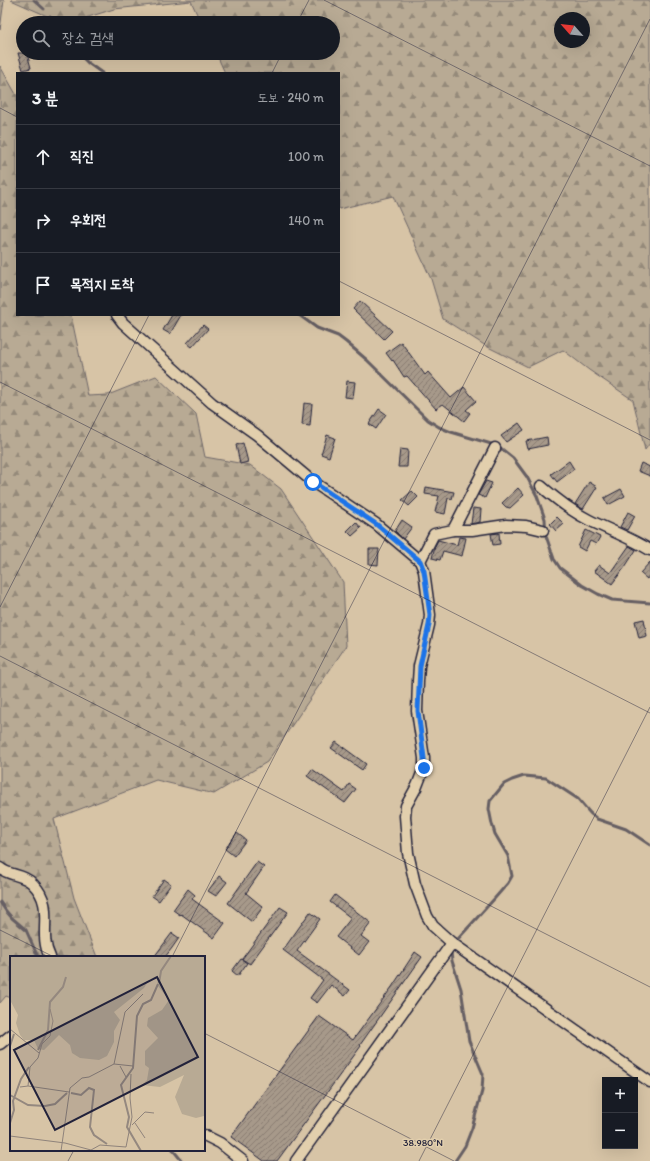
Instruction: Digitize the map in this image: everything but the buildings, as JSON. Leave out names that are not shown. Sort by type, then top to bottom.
[{"type":"street","points":[[118,316],[123,323],[176,369],[212,403],[257,435],[313,482],[376,524],[420,561],[424,571],[430,615],[418,681],[418,711],[424,753],[424,768],[417,786],[406,806],[405,816],[408,853],[415,884],[427,916],[433,926],[452,943],[650,1082]]},
{"type":"street","points":[[453,530],[495,448]]},
{"type":"street","points":[[541,486],[567,507],[588,520],[610,529],[650,550]]},
{"type":"street","points":[[420,561],[434,534],[453,530],[472,530],[506,525],[526,526],[543,530]]},
{"type":"street","points":[[0,868],[3,871],[21,876],[31,882],[40,893],[46,909],[44,939],[46,950],[49,956]]},
{"type":"street","points":[[296,1161],[452,943]]},
{"type":"street","points":[[0,1044],[10,1036]]},
{"type":"street","points":[[205,1136],[220,1143],[243,1161]]},
{"type":"green space","points":[[0,0],[4,0],[0,30]]},
{"type":"green space","points":[[11,0],[650,0],[650,443],[645,450],[633,400],[563,350],[528,367],[486,346],[443,319],[431,279],[393,196],[340,209],[340,72],[225,72],[219,60],[340,60],[340,16],[198,16],[191,1],[114,9],[92,16],[47,16]]},
{"type":"green space","points":[[0,66],[16,94],[16,316],[71,316],[88,396],[108,395],[156,376],[196,414],[205,457],[250,465],[281,489],[343,582],[346,646],[267,762],[214,794],[156,780],[54,819],[74,898],[97,956],[10,956],[10,998],[6,996],[0,1003]]},
{"type":"waterway","points":[[34,0],[44,9]]},
{"type":"waterway","points":[[85,60],[101,72]]},
{"type":"waterway","points":[[300,316],[317,328],[338,336],[346,342],[367,360],[428,420],[451,432],[498,446],[513,458],[527,477],[537,496],[545,519],[546,536],[554,559],[560,568],[582,585],[612,600],[650,603]]},
{"type":"waterway","points":[[457,940],[508,883],[512,876],[508,856],[495,834],[489,809],[490,801],[504,784],[512,780],[524,776],[546,778],[578,799],[597,819],[626,829],[650,845]]},
{"type":"waterway","points":[[0,902],[12,918],[26,930],[38,956]]},
{"type":"waterway","points":[[451,952],[452,961],[461,989],[469,1041],[483,1074],[482,1091],[472,1128],[465,1146],[455,1161]]},
{"type":"waterway","points":[[174,1151],[182,1161]]},
{"type":"route","points":[[313,482],[376,524],[420,561],[424,571],[430,615],[418,681],[418,724],[423,748],[424,768]]}]
